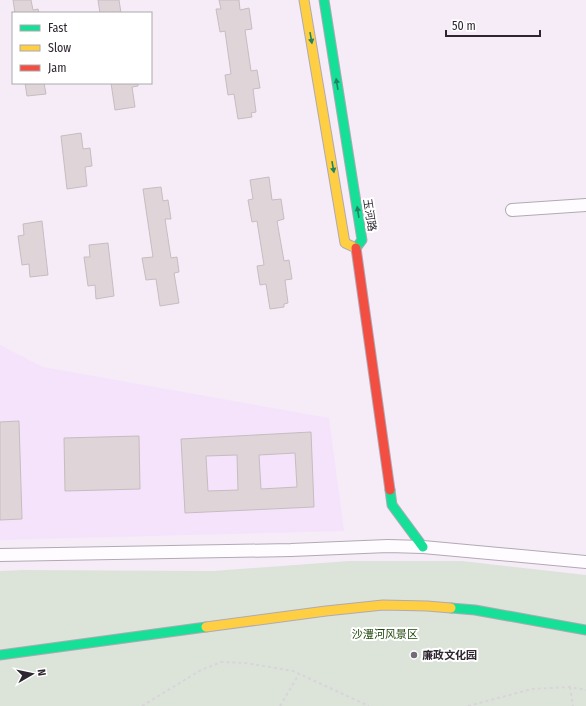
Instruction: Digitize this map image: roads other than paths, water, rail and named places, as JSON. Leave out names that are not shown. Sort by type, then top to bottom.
[{"type":"street","points":[[304,0],[345,242],[356,248],[392,505],[424,547]]},
{"type":"street","name":"玉河路","points":[[324,0],[362,240],[356,248]]},
{"type":"street","points":[[512,210],[586,205]]},
{"type":"street","points":[[0,554],[291,550],[388,546],[424,547],[586,562]]},
{"type":"street","points":[[0,656],[326,610],[383,605],[427,606],[475,610],[586,630]]},
{"type":"place","name":"廉政文化园","points":[[414,655]]},
{"type":"park label","name":"沙澧河风景区","points":[[385,634]]}]
